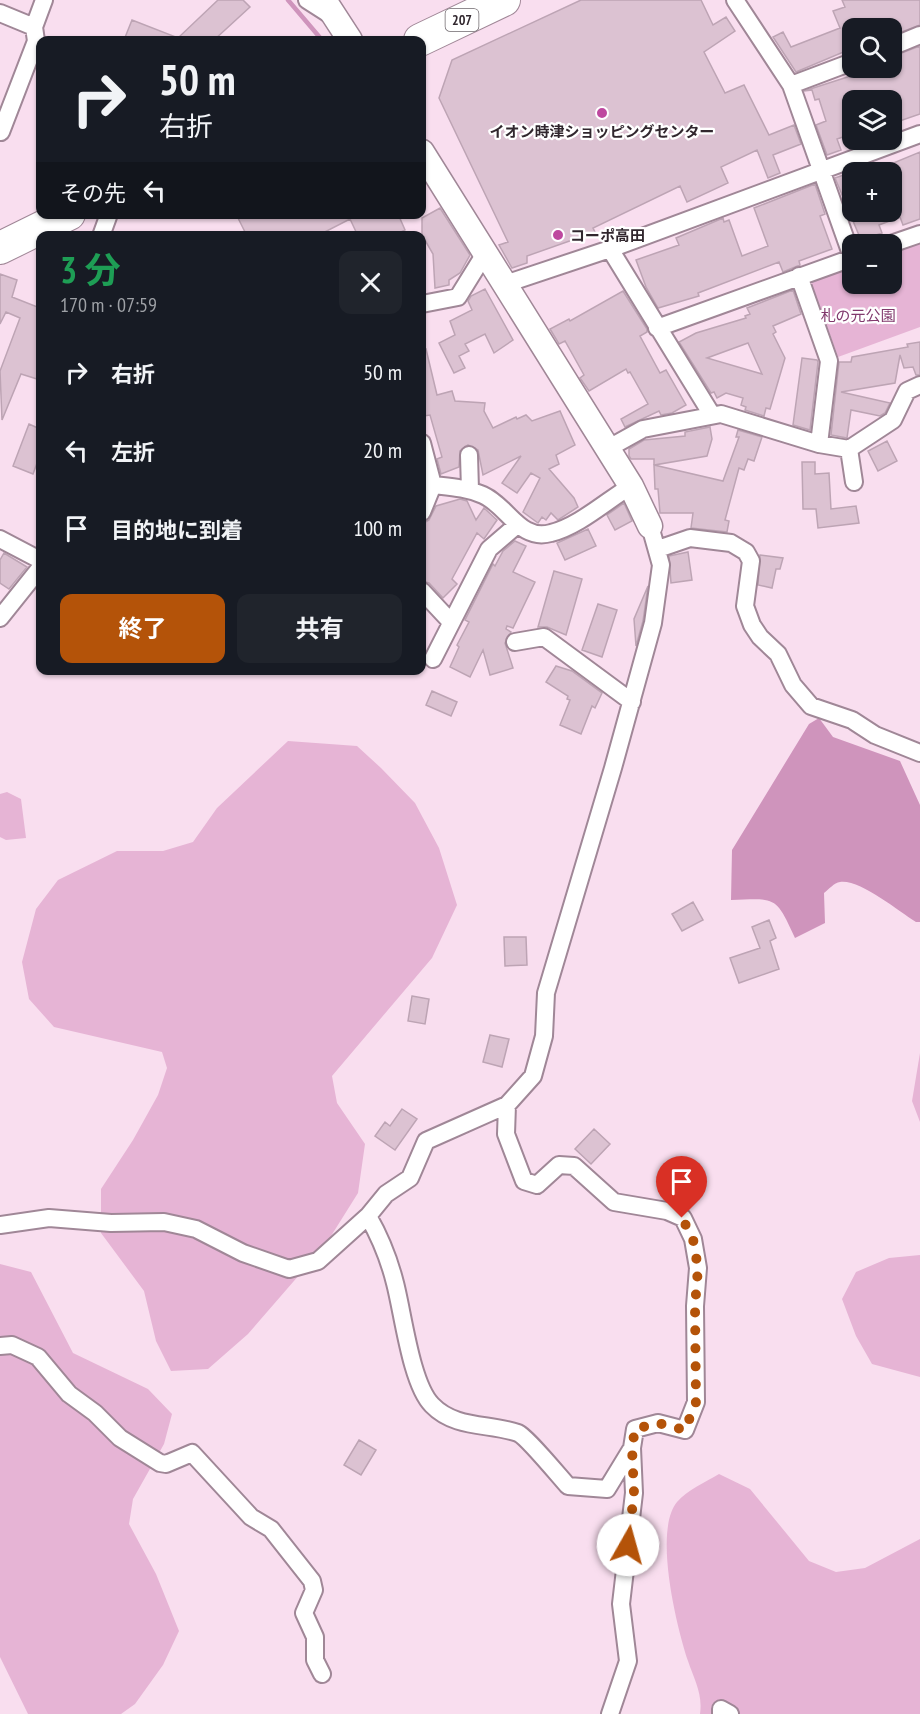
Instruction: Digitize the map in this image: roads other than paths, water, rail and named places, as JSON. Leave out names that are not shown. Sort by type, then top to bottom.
[{"type":"highway","name":"207","points":[[426,37],[504,0]]},
{"type":"highway","points":[[0,248],[59,219]]},
{"type":"street","points":[[1,132],[36,41],[34,27],[44,0]]},
{"type":"street","points":[[307,0],[330,9],[347,36]]},
{"type":"street","points":[[735,0],[791,85],[843,234]]},
{"type":"street","points":[[0,14],[34,27]]},
{"type":"street","points":[[902,42],[920,35]]},
{"type":"street","points":[[791,85],[842,66]]},
{"type":"street","points":[[0,97],[3,98],[0,105]]},
{"type":"street","points":[[505,284],[610,249],[920,134]]},
{"type":"street","points":[[0,1225],[49,1218],[111,1223],[164,1222],[196,1229],[243,1253],[289,1269],[318,1261],[368,1216],[386,1194],[410,1178],[426,1141],[507,1105],[533,1076],[544,1036],[546,993],[632,702],[659,590],[661,565],[650,525],[630,486],[426,159]]},
{"type":"street","points":[[902,240],[920,234]]},
{"type":"street","points":[[610,249],[712,415]]},
{"type":"street","points":[[426,303],[458,297],[484,255]]},
{"type":"street","points":[[657,328],[842,261]]},
{"type":"street","points":[[799,276],[830,361],[819,444]]},
{"type":"street","points":[[608,449],[643,429],[712,415],[730,416],[819,444],[849,450],[887,426],[893,420],[907,391],[920,385]]},
{"type":"street","points":[[849,450],[854,482]]},
{"type":"street","points":[[469,455],[470,490]]},
{"type":"street","points":[[426,457],[434,485],[426,503]]},
{"type":"street","points":[[434,485],[470,490],[494,500],[507,511],[517,525],[539,535],[551,534],[563,529],[630,486]]},
{"type":"street","points":[[433,659],[450,621],[489,549],[517,525]]},
{"type":"street","points":[[658,549],[690,538],[731,543],[747,552],[751,561],[745,606],[752,626],[778,654],[793,685],[812,706],[852,720],[875,735],[920,753]]},
{"type":"street","points":[[0,539],[36,558]]},
{"type":"street","points":[[0,618],[36,573]]},
{"type":"street","points":[[426,595],[450,621]]},
{"type":"street","points":[[515,642],[544,637],[632,702]]},
{"type":"street","points":[[507,1105],[506,1134],[524,1181],[537,1185],[559,1165],[574,1166],[614,1202],[666,1211],[682,1218],[693,1239],[698,1268],[695,1306],[696,1402],[685,1430],[658,1423],[635,1429],[632,1448],[634,1493],[621,1604],[628,1661],[610,1714]]},
{"type":"street","points":[[368,1216],[385,1251],[395,1282],[415,1370],[430,1404],[445,1415],[474,1426],[520,1434],[568,1486],[607,1490],[632,1448]]},
{"type":"street","points":[[0,1346],[12,1345],[38,1357],[69,1394],[95,1413],[120,1438],[160,1463],[166,1464],[192,1454],[251,1517],[271,1529],[312,1581],[314,1590],[304,1613],[315,1637],[315,1660],[322,1674]]},
{"type":"street","points":[[721,1714],[722,1709],[730,1714]]},
{"type":"waterway","points":[[288,0],[319,36]]},
{"type":"place","name":"イオン時津ショッピングセンター","points":[[602,113]]},
{"type":"place","name":"コーポ高田","points":[[558,235]]},
{"type":"park label","name":"札の元公園","points":[[858,315]]}]
